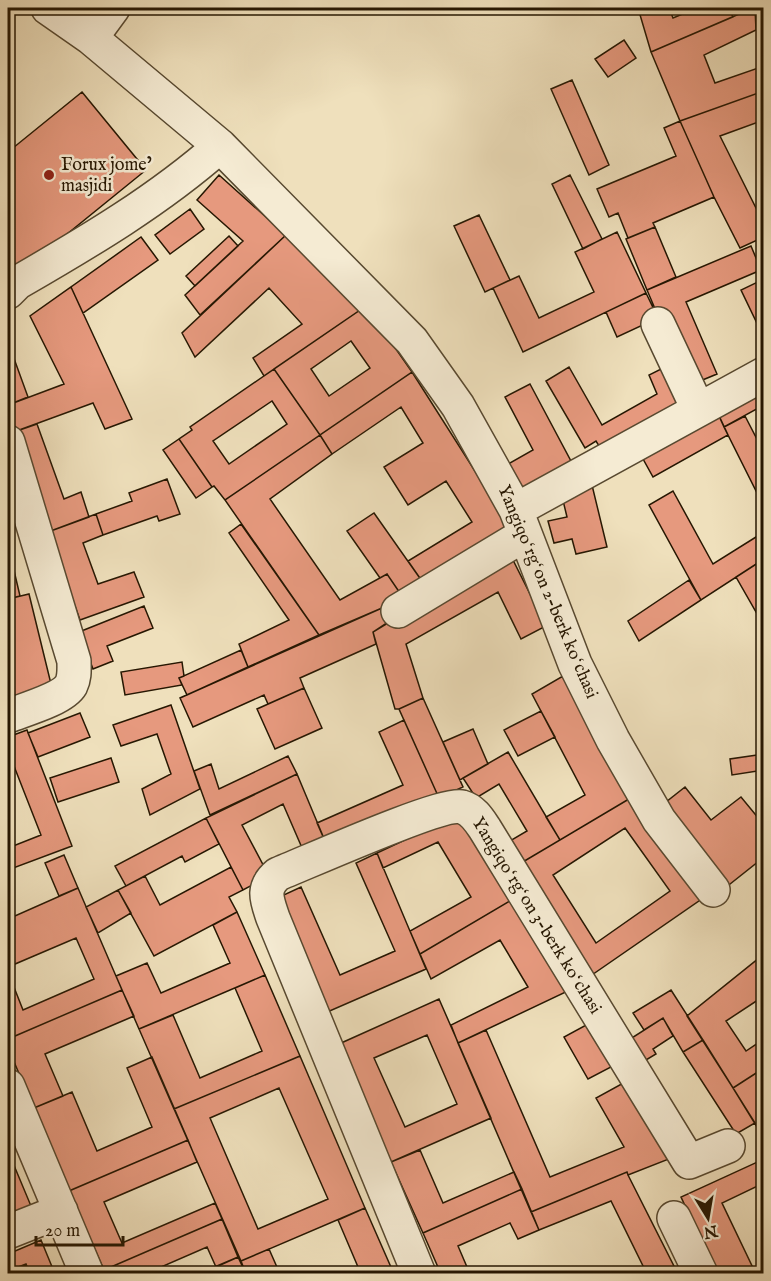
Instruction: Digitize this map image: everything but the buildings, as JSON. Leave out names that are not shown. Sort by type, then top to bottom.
[{"type":"street","name":"Yangiqoʻrgʻon 2-berk koʻchasi","points":[[48,8],[91,38],[220,146],[412,341],[458,406],[520,522],[575,664],[613,740],[659,820],[713,890]]},
{"type":"street","points":[[91,38],[113,8]]},
{"type":"street","points":[[8,292],[17,284],[149,202],[190,172],[220,146]]},
{"type":"street","points":[[657,324],[699,408]]},
{"type":"street","points":[[398,611],[520,522],[699,408],[764,374]]},
{"type":"street","points":[[8,442],[74,661],[74,675],[71,685],[64,693],[8,716]]},
{"type":"street","name":"Yangiqoʻrgʻon 3-berk koʻchasi","points":[[420,1274],[273,918],[267,900],[267,887],[278,874],[418,817],[461,807],[473,813],[689,1162],[728,1146]]},
{"type":"street","points":[[8,1086],[87,1274]]},
{"type":"street","points":[[8,1232],[61,1211]]},
{"type":"street","points":[[674,1218],[701,1274]]},
{"type":"place","name":"Forux jome’ masjidi","points":[[49,175]]}]
